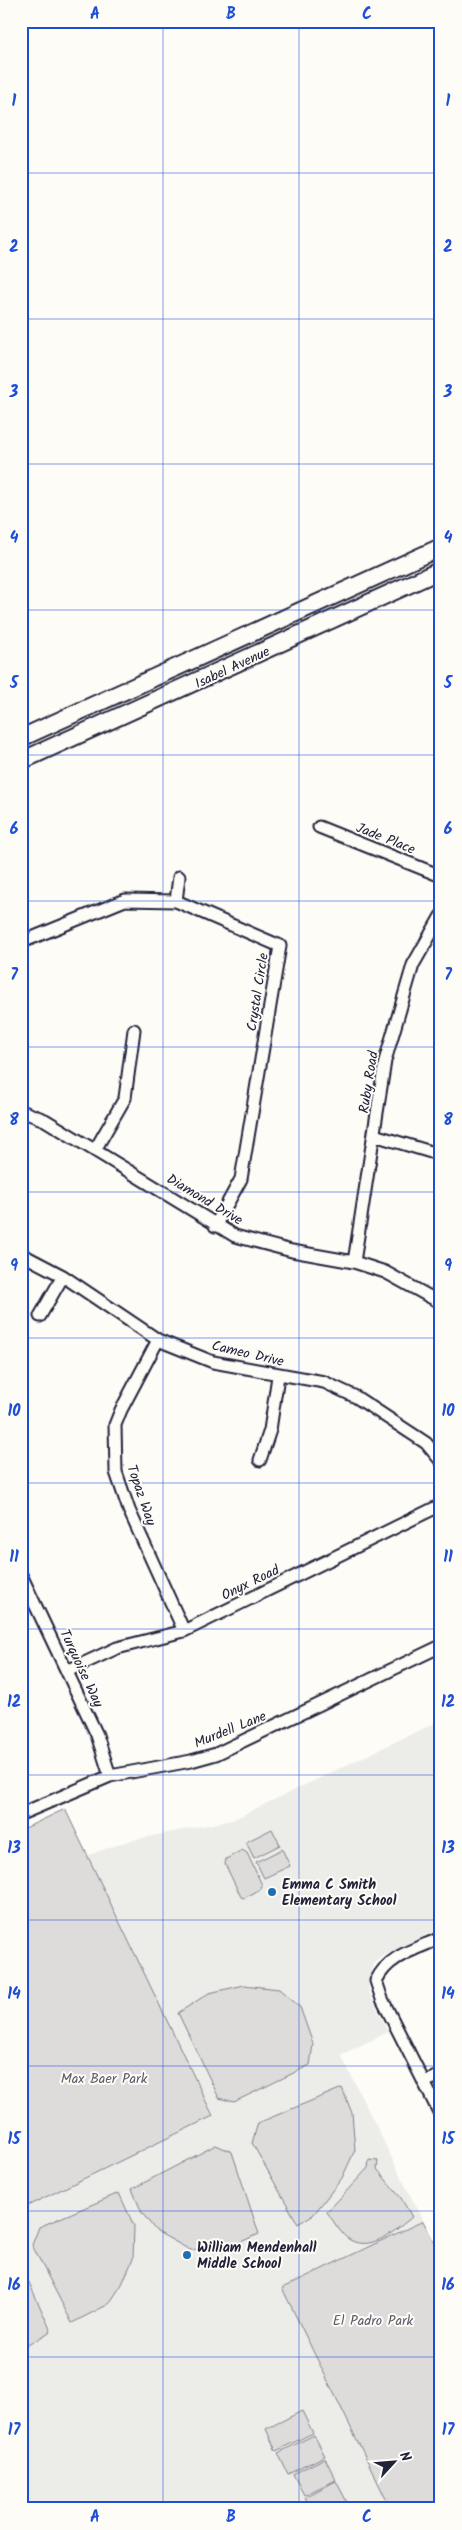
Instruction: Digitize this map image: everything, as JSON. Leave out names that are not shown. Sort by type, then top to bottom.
[{"type":"highway","name":"Isabel Avenue","points":[[21,738],[441,547]]},
{"type":"highway","name":"Isabel Avenue","points":[[21,761],[441,570]]},
{"type":"street","name":"Jade Place","points":[[320,827],[441,876]]},
{"type":"street","points":[[176,901],[179,877]]},
{"type":"street","name":"Crystal Circle","points":[[21,946],[22,942],[125,900],[176,901],[280,946],[241,1179],[215,1226]]},
{"type":"street","name":"Ruby Road","points":[[354,1262],[385,1061],[400,1004],[413,965],[441,916]]},
{"type":"street","points":[[95,1150],[125,1098],[134,1030]]},
{"type":"street","name":"Diamond Drive","points":[[21,1111],[45,1120],[215,1226],[235,1236],[263,1244],[354,1262],[385,1272],[441,1303]]},
{"type":"street","points":[[374,1135],[441,1155]]},
{"type":"street","name":"Cameo Drive","points":[[21,1254],[63,1276],[158,1340],[213,1362],[278,1376],[324,1382],[356,1397],[426,1444],[441,1461]]},
{"type":"street","points":[[40,1316],[63,1276]]},
{"type":"street","name":"Topaz Way","points":[[158,1340],[121,1410],[116,1425],[116,1472],[129,1510],[184,1631]]},
{"type":"street","points":[[260,1460],[270,1430],[278,1376]]},
{"type":"street","name":"Onyx Road","points":[[67,1671],[117,1648],[184,1631],[441,1505]]},
{"type":"street","name":"Turquoise Way","points":[[21,1574],[97,1735],[110,1776]]},
{"type":"street","name":"Murdell Lane","points":[[21,1814],[110,1776],[191,1761],[216,1754],[441,1646]]},
{"type":"street","points":[[441,1938],[389,1963],[381,1971],[376,1981],[382,1999],[441,2116]]},
{"type":"street","points":[[424,2082],[441,2075]]},
{"type":"shaded area","name":"William Mendenhall Middle School","points":[[441,1720],[441,1928],[383,1956],[375,1962],[368,1981],[369,1992],[388,2032],[341,2055],[423,2221],[282,2288],[391,2509],[21,2509],[21,2209],[213,2116],[86,1856],[128,1841],[232,1820]]},
{"type":"green space","name":"Max Baer Park","points":[[65,1809],[213,2116],[21,2209],[21,1830]]},
{"type":"green space","points":[[272,1829],[280,1845],[254,1858],[246,1842]]},
{"type":"green space","points":[[282,1849],[290,1866],[264,1878],[256,1862]]},
{"type":"green space","points":[[242,1850],[247,1853],[262,1885],[261,1889],[244,1898],[241,1897],[225,1864],[226,1859]]},
{"type":"green space","points":[[244,1985],[279,1989],[300,2007],[313,2044],[310,2065],[234,2102],[219,2098],[178,2013],[209,1993]]},
{"type":"green space","points":[[342,2088],[352,2113],[355,2150],[342,2178],[314,2214],[298,2224],[252,2143],[258,2123]]},
{"type":"green space","points":[[216,2145],[232,2152],[259,2234],[229,2247],[190,2250],[156,2231],[142,2213],[132,2189]]},
{"type":"green space","points":[[369,2160],[378,2161],[377,2169],[401,2198],[412,2217],[383,2238],[367,2243],[358,2243],[343,2235],[327,2212],[368,2168]]},
{"type":"green space","points":[[119,2193],[134,2226],[133,2259],[122,2284],[109,2304],[72,2323],[32,2245],[39,2227]]},
{"type":"green space","name":"El Padro Park","points":[[423,2221],[441,2256],[441,2509],[391,2509],[282,2288]]},
{"type":"green space","points":[[21,2265],[51,2331],[23,2348],[21,2348]]},
{"type":"green space","points":[[302,2411],[313,2433],[276,2451],[266,2429]]},
{"type":"green space","points":[[314,2435],[325,2456],[288,2474],[278,2453]]},
{"type":"green space","points":[[325,2458],[336,2480],[304,2495],[293,2474]]},
{"type":"green space","points":[[336,2481],[347,2502],[334,2509],[311,2509],[305,2497]]},
{"type":"place","name":"Emma C Smith Elementary School","points":[[272,1892]]},
{"type":"place","name":"William Mendenhall Middle School","points":[[187,2255]]}]
